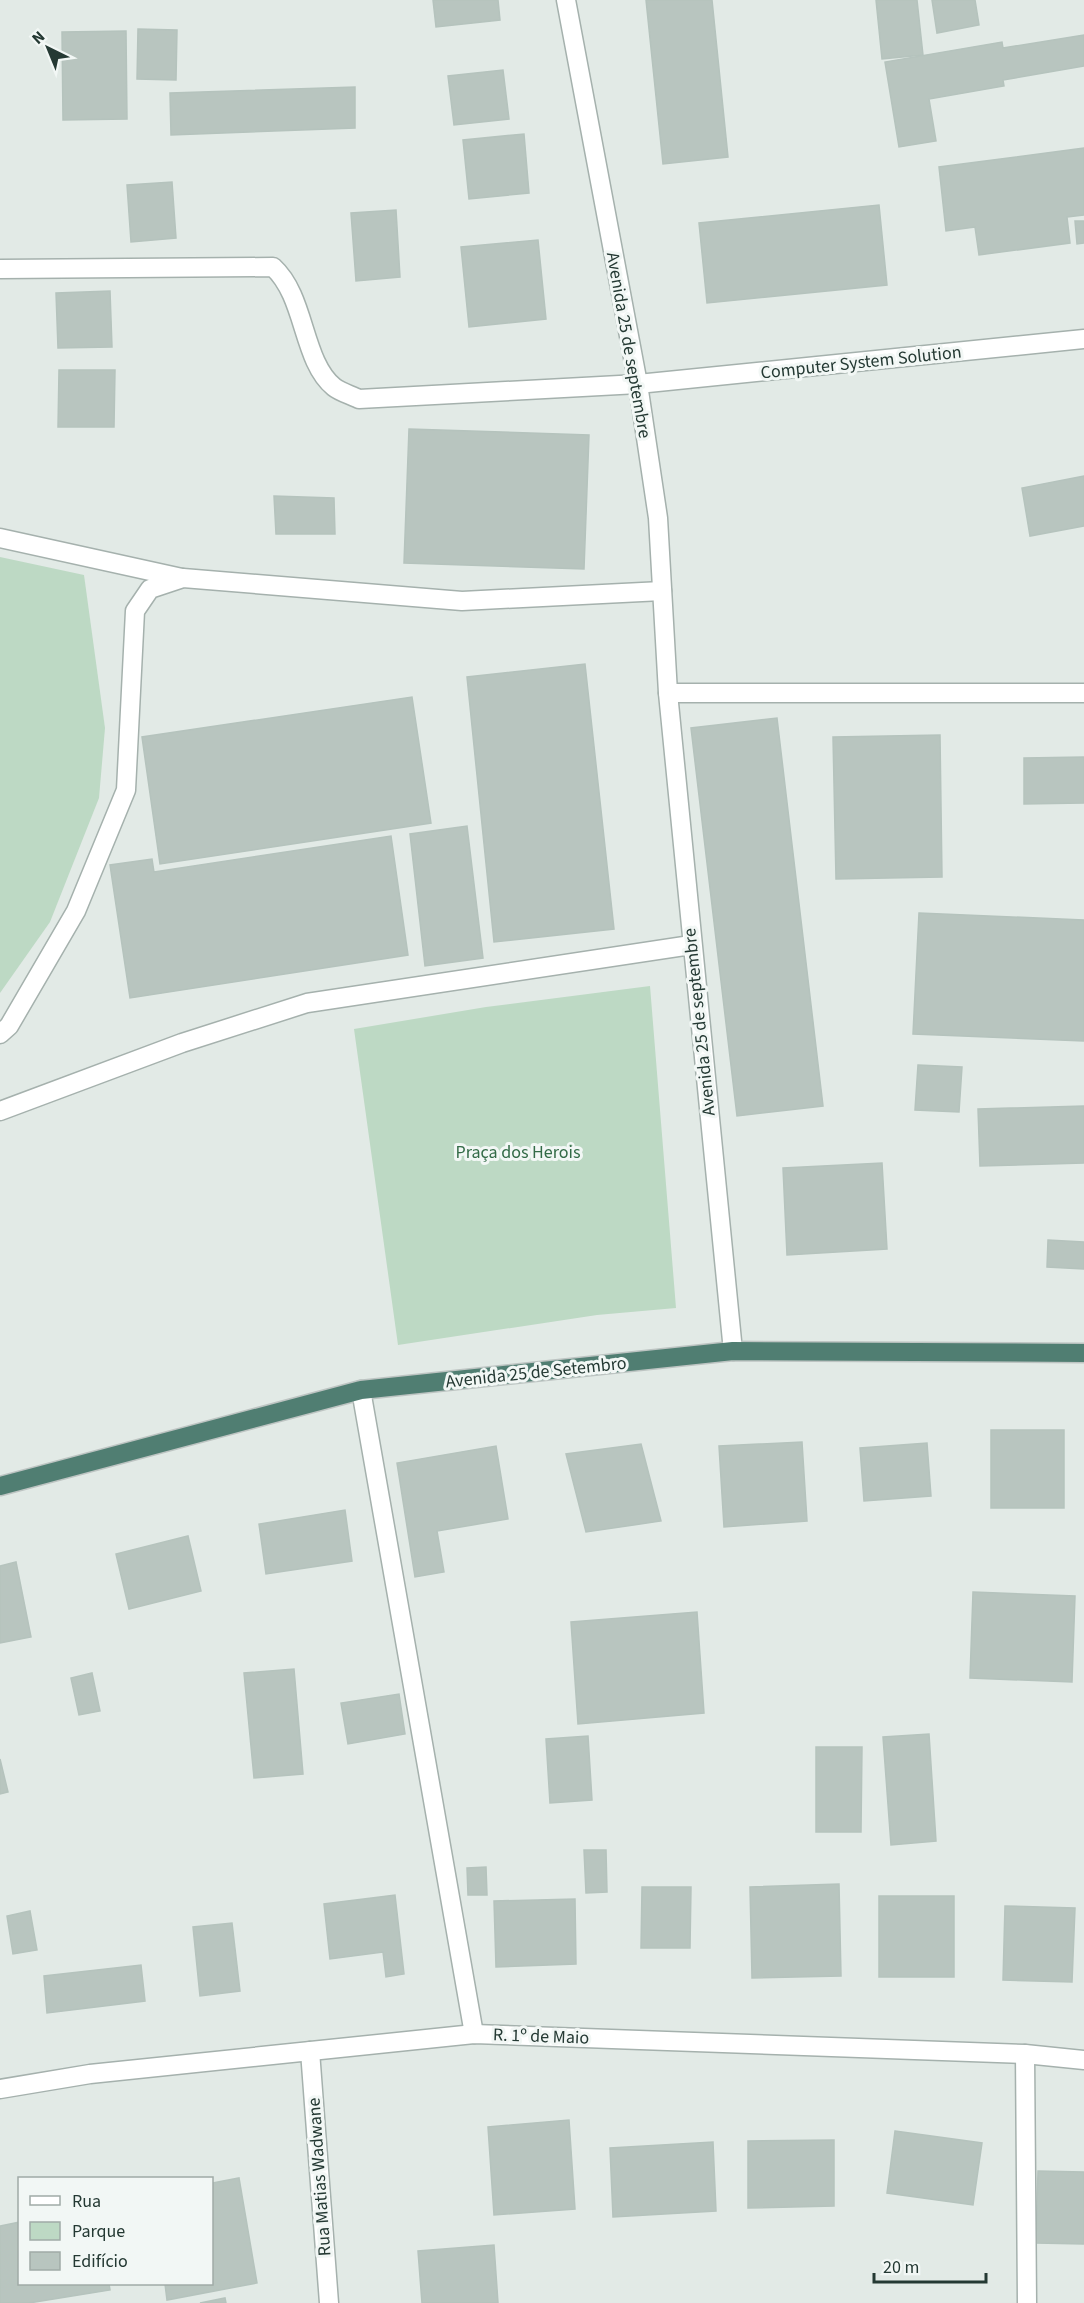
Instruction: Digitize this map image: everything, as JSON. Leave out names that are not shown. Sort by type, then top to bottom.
[{"type":"highway","name":"Avenida 25 de Setembro","points":[[0,1485],[361,1390],[733,1352],[1084,1353]]},
{"type":"street","name":"Avenida 25 de septembre","points":[[566,0],[638,384],[658,518],[668,693],[691,945],[733,1352]]},
{"type":"street","name":"Computer System Solution","points":[[0,269],[273,267],[284,277],[314,358],[333,387],[359,399],[638,384],[1084,339]]},
{"type":"street","points":[[0,538],[183,578],[462,601],[662,591]]},
{"type":"street","points":[[0,1034],[9,1026],[76,910],[126,790],[135,611],[150,589],[183,578]]},
{"type":"street","points":[[668,693],[1084,693]]},
{"type":"street","points":[[0,1111],[11,1109],[183,1043],[307,1003],[691,945]]},
{"type":"street","points":[[361,1390],[474,2034]]},
{"type":"street","name":"R. 1º de Maio","points":[[0,2089],[90,2074],[474,2034],[1025,2054],[1084,2060]]},
{"type":"street","name":"Rua Matias Wadwane","points":[[310,2051],[329,2303]]},
{"type":"street","points":[[1025,2054],[1027,2303]]},
{"type":"green space","points":[[0,557],[84,575],[105,728],[99,798],[50,922],[0,993]]},
{"type":"green space","name":"Praça dos Herois","points":[[650,986],[676,1308],[597,1315],[398,1345],[354,1029],[486,1007]]},
{"type":"building","points":[[433,0],[498,0],[500,20],[436,27]]},
{"type":"building","points":[[646,0],[712,0],[728,157],[663,164]]},
{"type":"building","points":[[876,0],[917,0],[923,55],[882,59]]},
{"type":"building","points":[[932,0],[975,0],[979,25],[937,33]]},
{"type":"building","points":[[138,29],[177,30],[176,80],[137,79]]},
{"type":"building","points":[[126,31],[127,119],[63,120],[62,32]]},
{"type":"building","points":[[1084,35],[1084,66],[1003,80],[1004,86],[929,99],[936,141],[899,147],[885,62],[1002,42],[1003,48]]},
{"type":"building","points":[[503,70],[509,119],[454,125],[448,76]]},
{"type":"building","points":[[355,87],[355,128],[171,135],[170,93]]},
{"type":"building","points":[[524,134],[529,193],[469,199],[463,140]]},
{"type":"building","points":[[1084,148],[1084,215],[1067,217],[1070,243],[979,255],[975,227],[946,231],[939,167]]},
{"type":"building","points":[[172,182],[176,238],[131,242],[127,185]]},
{"type":"building","points":[[879,205],[887,285],[707,303],[699,223]]},
{"type":"building","points":[[396,210],[400,277],[356,281],[351,213]]},
{"type":"building","points":[[1075,221],[1084,221],[1084,243],[1077,244]]},
{"type":"building","points":[[538,240],[546,319],[469,327],[461,247]]},
{"type":"building","points":[[110,291],[112,347],[58,348],[56,293]]},
{"type":"building","points":[[59,370],[115,370],[114,427],[58,427]]},
{"type":"building","points":[[409,429],[589,435],[584,569],[404,563]]},
{"type":"building","points":[[1084,476],[1084,526],[1030,536],[1022,488]]},
{"type":"building","points":[[274,496],[334,498],[335,534],[276,534]]},
{"type":"building","points":[[585,664],[614,929],[494,942],[467,677]]},
{"type":"building","points":[[412,697],[431,823],[160,864],[142,737]]},
{"type":"building","points":[[777,718],[823,1106],[737,1116],[691,728]]},
{"type":"building","points":[[940,735],[942,877],[836,879],[833,737]]},
{"type":"building","points":[[1084,757],[1084,803],[1024,804],[1024,758]]},
{"type":"building","points":[[467,826],[483,958],[425,966],[410,834]]},
{"type":"building","points":[[391,836],[408,955],[130,998],[110,865],[152,859],[154,872]]},
{"type":"building","points":[[919,913],[1084,920],[1084,1041],[913,1034]]},
{"type":"building","points":[[918,1065],[962,1067],[959,1112],[915,1110]]},
{"type":"building","points":[[1084,1106],[1084,1163],[980,1166],[978,1109]]},
{"type":"building","points":[[882,1163],[887,1249],[787,1255],[783,1168]]},
{"type":"building","points":[[1048,1240],[1084,1242],[1084,1269],[1047,1267]]},
{"type":"building","points":[[991,1430],[1064,1430],[1064,1508],[991,1508]]},
{"type":"building","points":[[802,1442],[807,1521],[724,1527],[719,1446]]},
{"type":"building","points":[[927,1443],[931,1496],[864,1501],[860,1448]]},
{"type":"building","points":[[641,1444],[661,1521],[586,1532],[566,1454]]},
{"type":"building","points":[[496,1446],[508,1519],[437,1531],[444,1572],[415,1577],[397,1463]]},
{"type":"building","points":[[345,1510],[352,1561],[266,1574],[259,1524]]},
{"type":"building","points":[[188,1536],[201,1591],[129,1609],[116,1554]]},
{"type":"building","points":[[16,1562],[31,1637],[0,1643],[0,1566]]},
{"type":"building","points":[[973,1592],[1075,1596],[1072,1682],[970,1678]]},
{"type":"building","points":[[697,1612],[704,1713],[578,1724],[571,1622]]},
{"type":"building","points":[[294,1669],[303,1774],[254,1778],[244,1673]]},
{"type":"building","points":[[92,1673],[100,1711],[79,1715],[71,1678]]},
{"type":"building","points":[[399,1694],[405,1734],[348,1744],[341,1703]]},
{"type":"building","points":[[929,1734],[936,1841],[891,1845],[883,1737]]},
{"type":"building","points":[[588,1736],[592,1800],[550,1803],[546,1739]]},
{"type":"building","points":[[816,1747],[862,1747],[861,1832],[816,1832]]},
{"type":"building","points":[[0,1759],[8,1792],[0,1794]]},
{"type":"building","points":[[584,1850],[606,1850],[607,1892],[586,1893]]},
{"type":"building","points":[[486,1867],[487,1895],[468,1895],[467,1868]]},
{"type":"building","points":[[839,1884],[841,1976],[752,1978],[750,1887]]},
{"type":"building","points":[[642,1887],[691,1887],[690,1948],[641,1948]]},
{"type":"building","points":[[395,1895],[404,1974],[386,1977],[383,1952],[330,1959],[324,1904]]},
{"type":"building","points":[[879,1896],[954,1896],[954,1977],[879,1977]]},
{"type":"building","points":[[575,1899],[576,1964],[496,1967],[494,1901]]},
{"type":"building","points":[[1005,1906],[1075,1908],[1072,1982],[1003,1980]]},
{"type":"building","points":[[30,1911],[37,1950],[13,1954],[7,1916]]},
{"type":"building","points":[[232,1923],[240,1991],[200,1996],[193,1927]]},
{"type":"building","points":[[141,1965],[145,2001],[47,2013],[44,1976]]},
{"type":"building","points":[[569,2120],[575,2209],[494,2215],[488,2127]]},
{"type":"building","points":[[895,2131],[982,2143],[973,2205],[887,2193]]},
{"type":"building","points":[[834,2140],[834,2206],[748,2208],[748,2141]]},
{"type":"building","points":[[713,2142],[716,2211],[613,2217],[610,2148]]},
{"type":"building","points":[[1038,2171],[1084,2172],[1084,2244],[1036,2243]]},
{"type":"building","points":[[239,2178],[257,2283],[167,2300],[165,2285],[213,2285],[213,2183]]},
{"type":"building","points":[[18,2222],[18,2285],[109,2285],[110,2290],[29,2303],[0,2303],[0,2226]]},
{"type":"building","points":[[494,2245],[498,2303],[422,2303],[418,2251]]},
{"type":"building","points":[[225,2298],[226,2303],[200,2303]]}]
